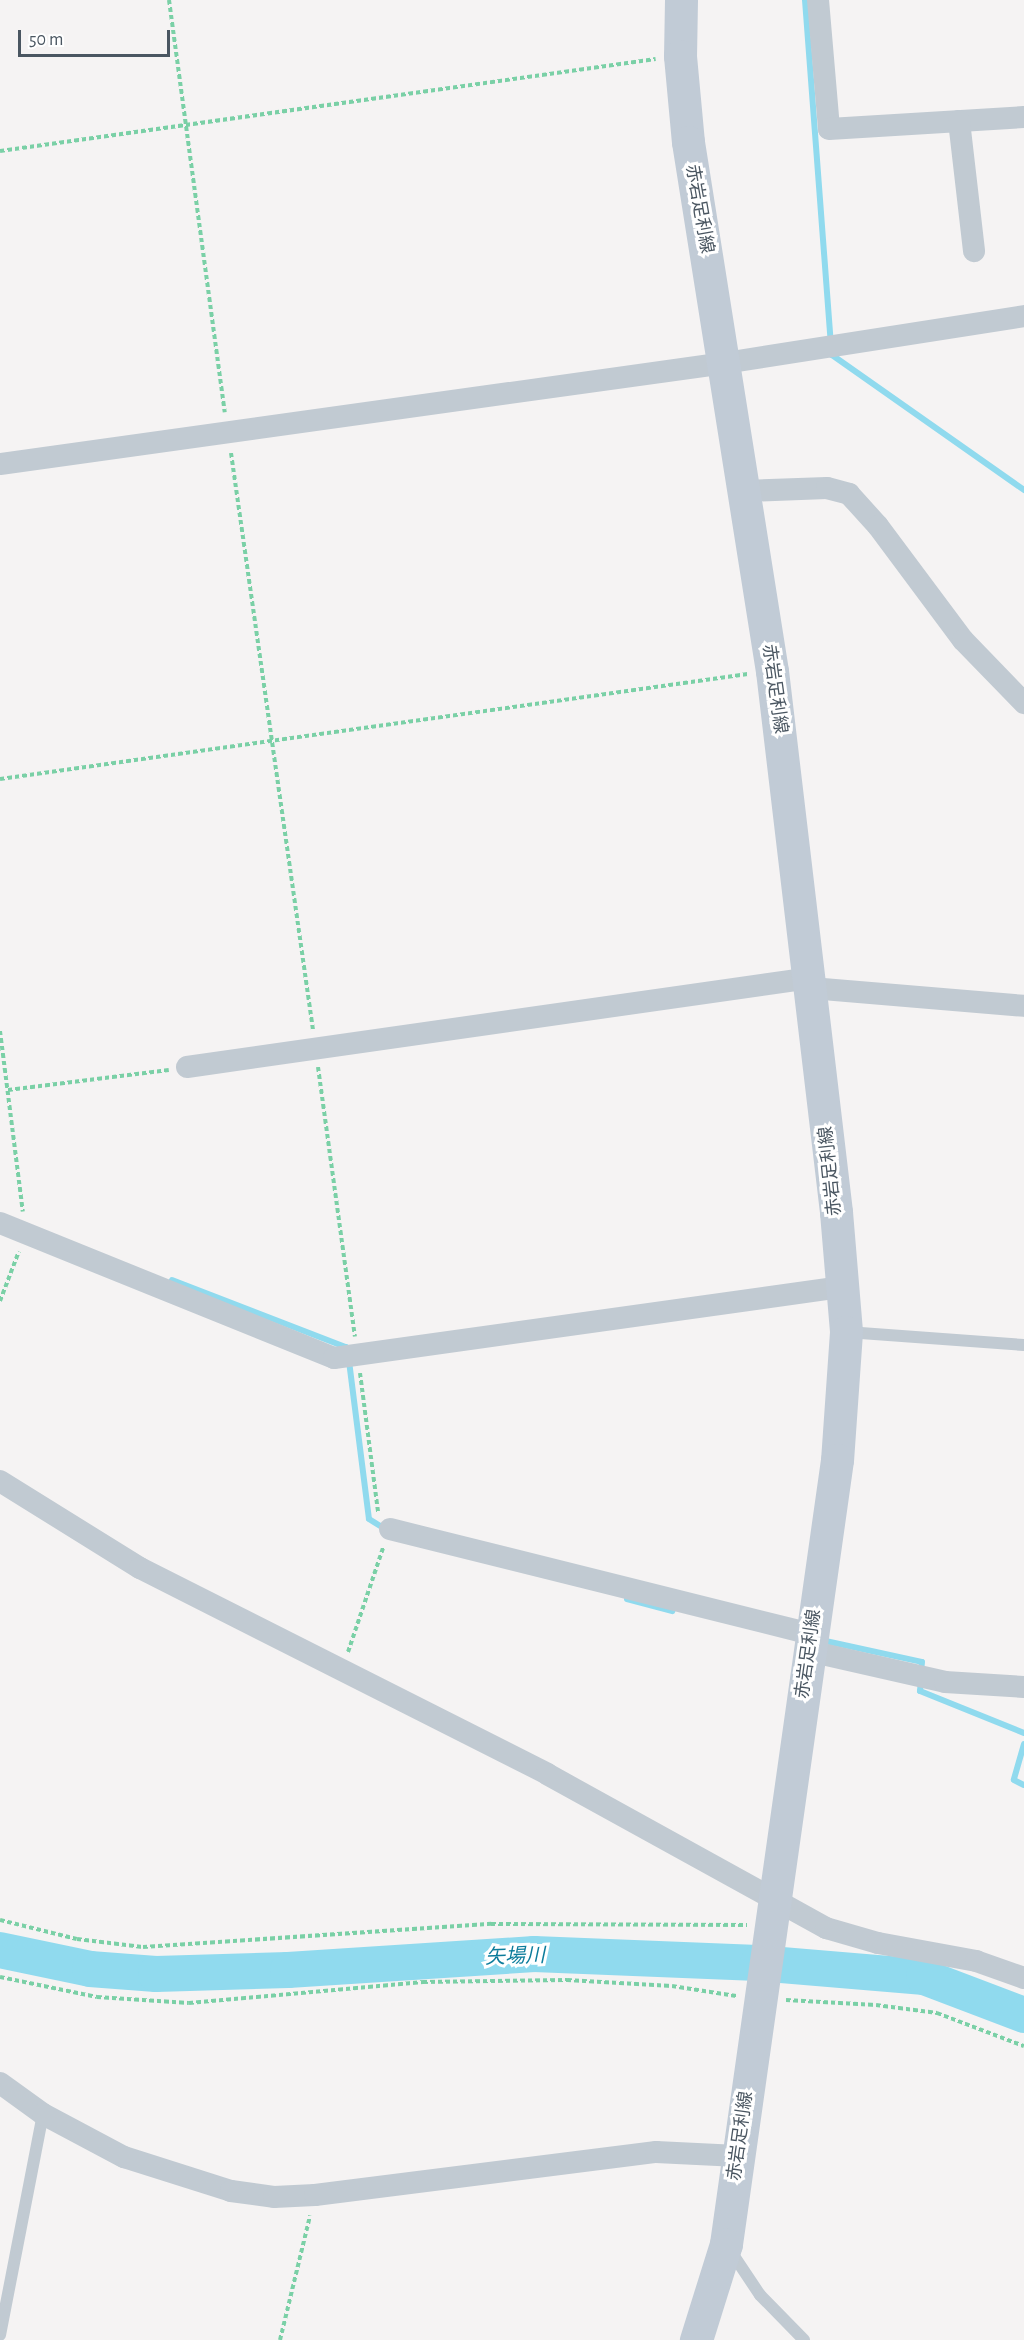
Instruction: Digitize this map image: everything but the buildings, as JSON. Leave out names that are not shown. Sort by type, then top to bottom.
[{"type":"main road","name":"赤岩足利線","points":[[681,0],[680,56],[688,142],[725,363],[772,671],[810,983],[846,1332],[837,1460],[773,1898],[761,1929],[761,1995],[726,2244],[696,2340]]},
{"type":"street","points":[[818,0],[829,129],[1024,117]]},
{"type":"street","points":[[959,121],[974,251]]},
{"type":"street","points":[[0,464],[725,363],[1024,316]]},
{"type":"street","points":[[745,491],[827,488],[849,494],[878,526],[963,640],[1024,703]]},
{"type":"street","points":[[187,1067],[810,983],[1024,1006]]},
{"type":"street","points":[[0,1223],[334,1358],[842,1287]]},
{"type":"street","points":[[0,1481],[140,1568],[547,1774],[826,1928],[850,1937],[976,1960],[1024,1978]]},
{"type":"street","points":[[390,1528],[945,1682],[1024,1687]]},
{"type":"street","points":[[0,2083],[43,2114],[124,2157],[171,2175],[231,2191],[274,2197],[315,2195],[656,2152],[738,2156]]},
{"type":"lane","points":[[846,1332],[1024,1345]]},
{"type":"lane","points":[[0,2336],[43,2114]]},
{"type":"lane","points":[[726,2244],[760,2295],[804,2340]]},
{"type":"path","points":[[168,0],[273,742],[379,1518],[390,1528],[342,1669]]},
{"type":"path","points":[[0,151],[680,56]]},
{"type":"path","points":[[0,779],[772,671]]},
{"type":"path","points":[[0,1031],[26,1233],[0,1301]]},
{"type":"path","points":[[8,1090],[187,1067]]},
{"type":"path","points":[[0,1920],[77,1939],[142,1947],[491,1924],[761,1929]]},
{"type":"path","points":[[0,1977],[97,1996],[189,2003],[423,1982],[543,1981],[672,1986],[937,2013],[1024,2046]]},
{"type":"path","points":[[280,2340],[315,2195]]},
{"type":"waterway","points":[[805,0],[832,355],[1024,490]]},
{"type":"waterway","points":[[172,1280],[346,1347],[347,1351]]},
{"type":"waterway","points":[[349,1361],[369,1519],[385,1529]]},
{"type":"waterway","points":[[627,1599],[672,1611]]},
{"type":"waterway","points":[[821,1640],[922,1662],[921,1671]]},
{"type":"waterway","points":[[921,1681],[920,1691],[1024,1733]]},
{"type":"waterway","points":[[1024,1744],[1014,1780],[1024,1785]]},
{"type":"waterway","name":"矢場川","points":[[0,1950],[90,1969],[156,1974],[288,1970],[534,1954],[758,1963],[924,1977],[1024,2015]]}]
